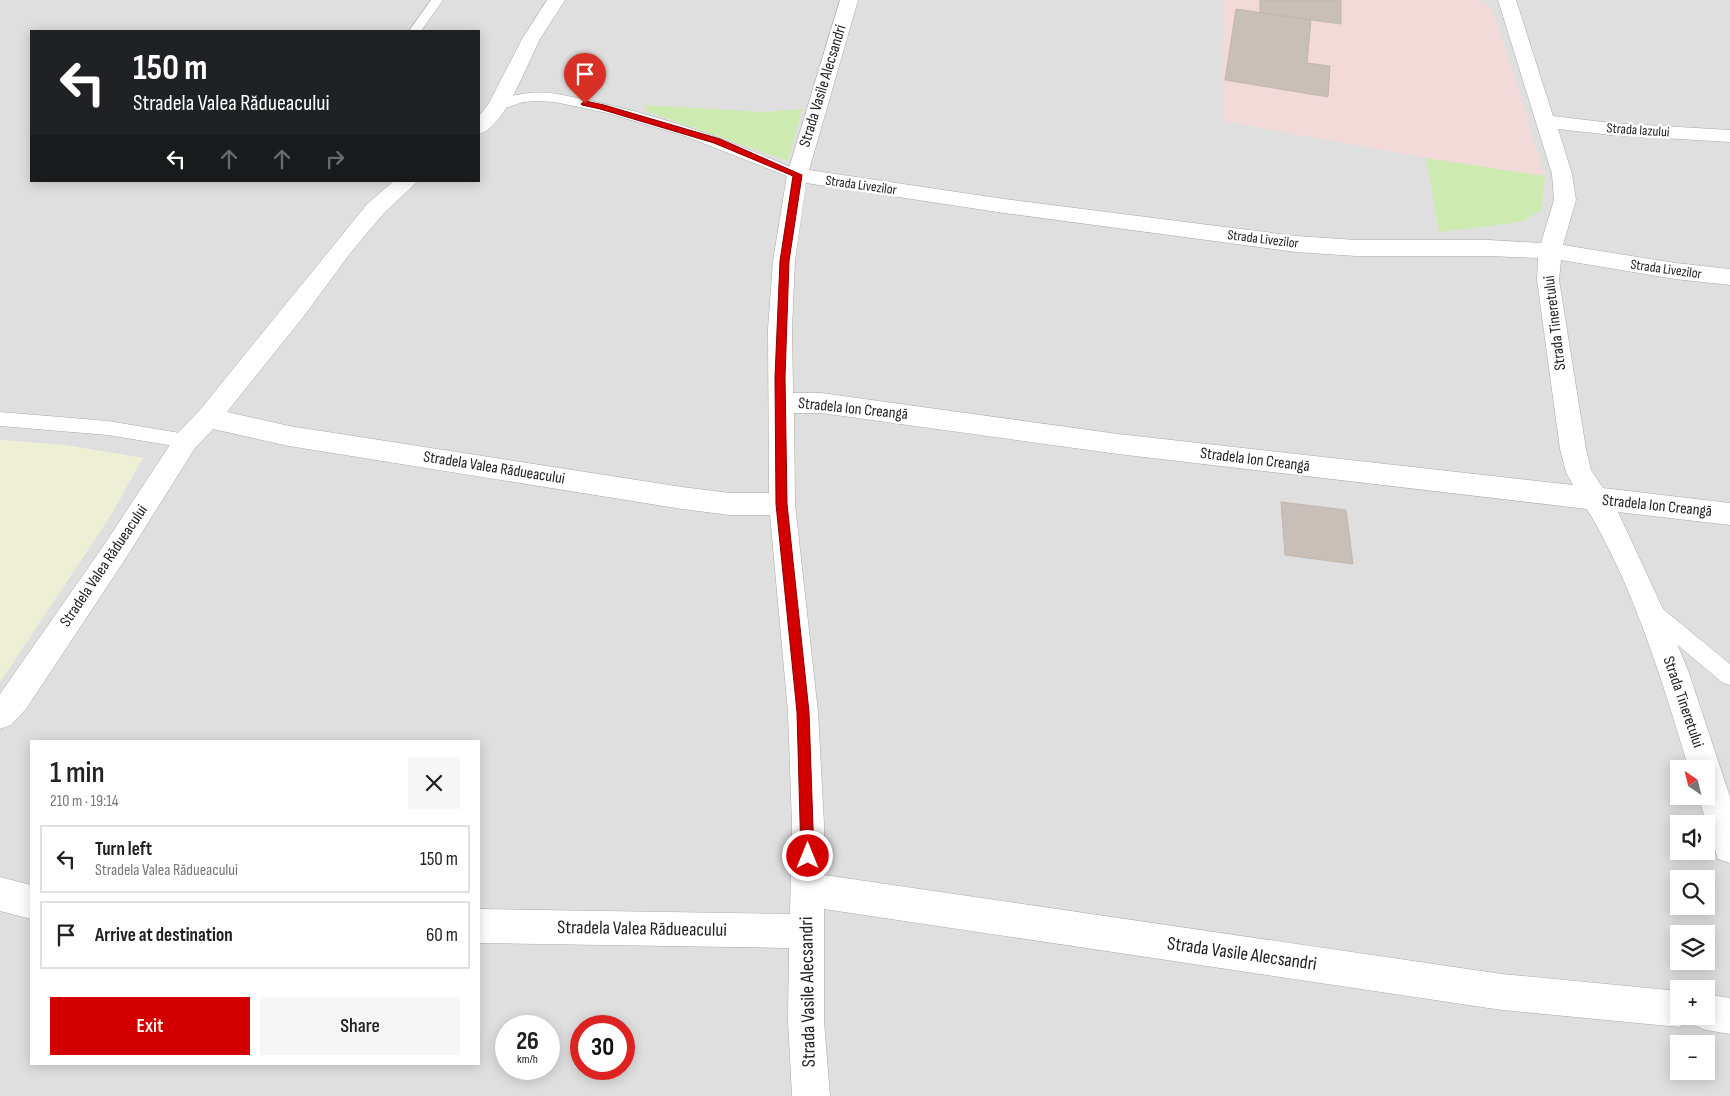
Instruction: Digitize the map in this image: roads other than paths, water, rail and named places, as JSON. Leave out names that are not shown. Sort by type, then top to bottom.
[{"type":"street","points":[[480,127],[497,107],[531,39],[556,0]]},
{"type":"street","name":"Strada Vasile Alecsandri","points":[[811,1096],[806,1020],[808,824],[803,712],[782,504],[780,329],[784,261],[797,175],[849,0]]},
{"type":"street","name":"Strada Tineretului","points":[[1507,0],[1562,174],[1565,200],[1550,251],[1548,280],[1578,472],[1610,523],[1648,609],[1674,673],[1702,760]]},
{"type":"street","name":"Strada Iazului","points":[[1547,122],[1612,129],[1730,136]]},
{"type":"street","name":"Strada Livezilor","points":[[797,175],[1004,206],[1296,244],[1356,248],[1490,248],[1550,251],[1674,271],[1730,277]]},
{"type":"street","name":"Stradela Valea Rădueacului","points":[[0,715],[15,700],[114,553],[186,441],[208,418],[376,208],[407,182]]},
{"type":"street","name":"Stradela Ion Creangă","points":[[780,403],[822,403],[1118,444],[1730,514]]},
{"type":"street","name":"Stradela Valea Rădueacului","points":[[208,418],[289,436],[682,498],[730,504],[782,504]]},
{"type":"street","points":[[1715,800],[1730,847]]},
{"type":"street","name":"Strada Vasile Alecsandri","points":[[807,889],[1502,992],[1670,1008]]},
{"type":"street","points":[[0,894],[30,902]]},
{"type":"street","name":"Stradela Valea Rădueacului","points":[[480,926],[806,931]]},
{"type":"street","points":[[1715,1014],[1730,1016]]},
{"type":"lane","points":[[416,30],[437,0]]},
{"type":"lane","points":[[497,107],[530,96],[601,107],[717,141],[797,175]]},
{"type":"lane","points":[[0,419],[108,428],[186,441]]},
{"type":"lane","name":"Strada Tineretului","points":[[1648,609],[1730,676]]}]
